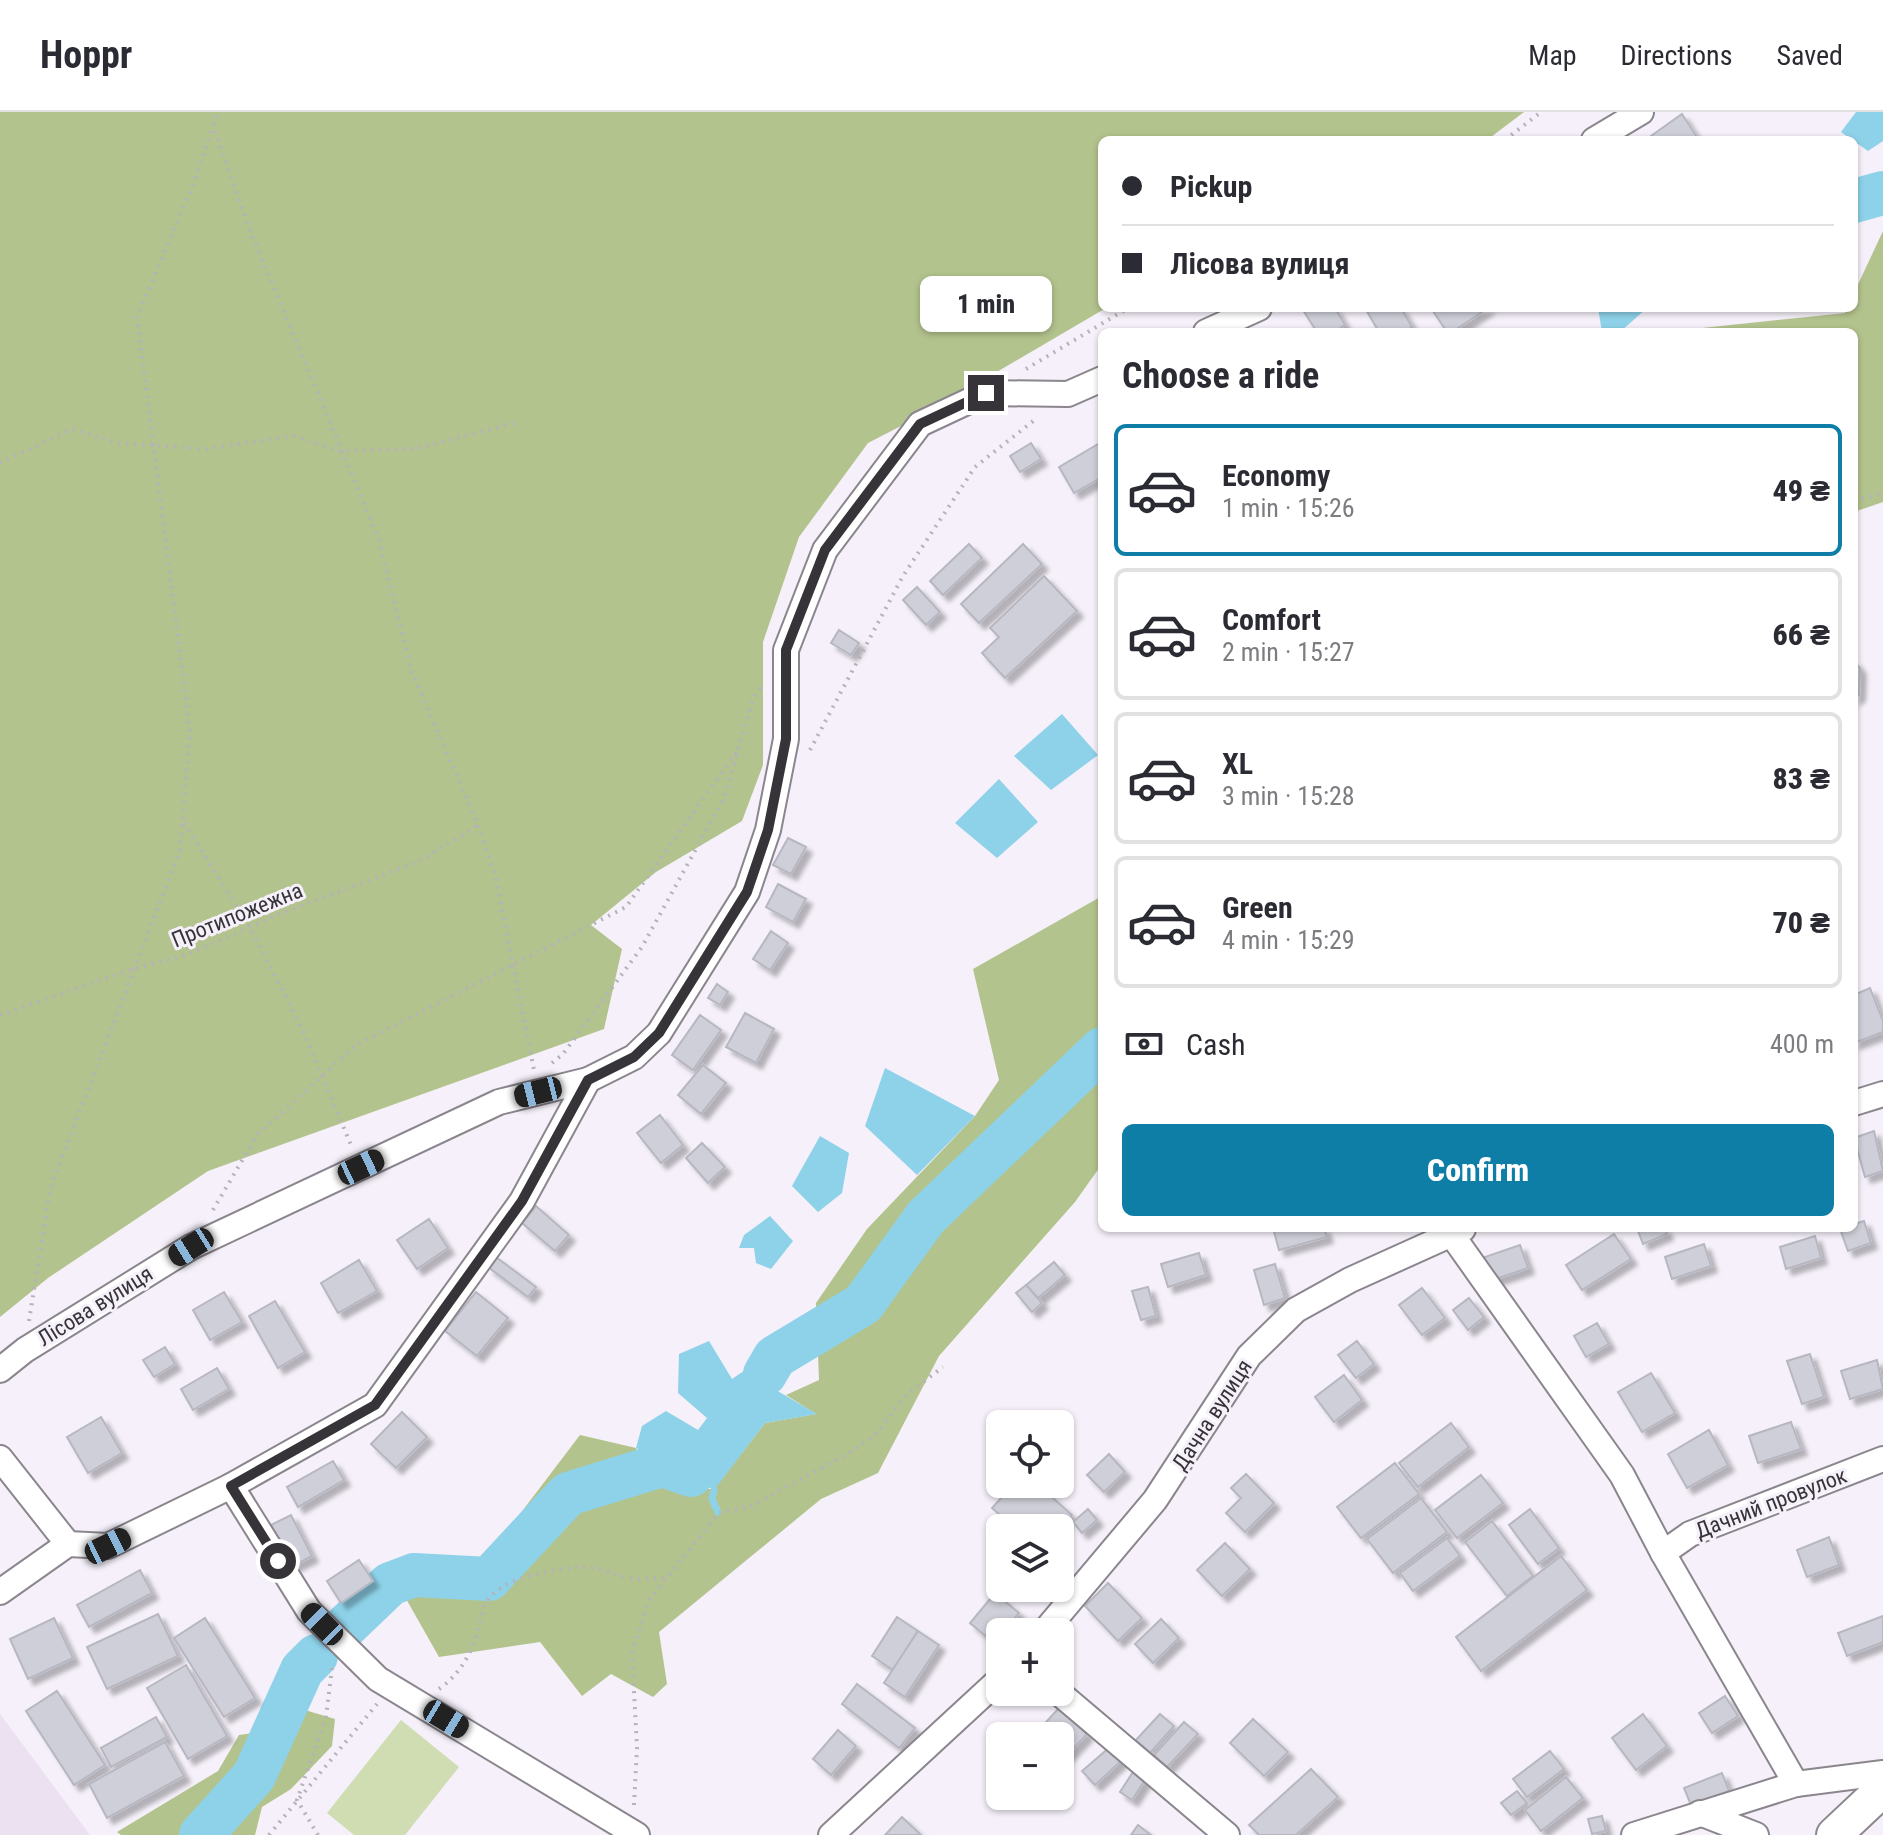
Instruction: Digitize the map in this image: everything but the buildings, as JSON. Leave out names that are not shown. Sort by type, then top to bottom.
[{"type":"street","points":[[1601,136],[1641,112]]},
{"type":"street","points":[[1215,328],[1250,312]]},
{"type":"street","name":"Лісова вулиця","points":[[0,1370],[25,1350],[191,1247],[499,1102],[588,1080],[634,1057],[659,1033],[747,892],[768,830],[786,739],[786,650],[825,550],[920,424],[986,393],[1068,394],[1098,381]]},
{"type":"street","points":[[0,1592],[68,1544],[108,1546],[231,1486],[375,1405],[522,1201],[588,1080]]},
{"type":"street","points":[[1858,1102],[1883,1094]]},
{"type":"street","name":"Дачна вулиця","points":[[1056,1618],[1155,1500],[1249,1356],[1296,1310],[1449,1232]]},
{"type":"street","points":[[1454,1232],[1622,1475],[1663,1553],[1796,1784]]},
{"type":"street","points":[[0,1458],[68,1544]]},
{"type":"street","name":"Дачний провулок","points":[[1663,1553],[1690,1534],[1883,1459]]},
{"type":"street","points":[[231,1486],[309,1611],[378,1679],[637,1835]]},
{"type":"street","points":[[831,1835],[986,1692]]},
{"type":"street","points":[[1074,1706],[1227,1835]]},
{"type":"street","points":[[1634,1835],[1796,1784],[1883,1773]]},
{"type":"street","points":[[1834,1835],[1883,1789]]},
{"type":"street","points":[[1700,1813],[1756,1835]]},
{"type":"path","points":[[25,1350],[50,1189],[180,850],[190,731],[137,317],[214,129],[218,112]]},
{"type":"path","points":[[1510,136],[1541,112]]},
{"type":"path","points":[[214,129],[249,228],[379,540],[412,672],[478,825],[496,879],[535,1075],[563,1054],[642,947],[724,798],[753,699],[786,650]]},
{"type":"path","points":[[1024,370],[1121,312]]},
{"type":"path","points":[[806,759],[903,576],[975,467],[1068,394]]},
{"type":"path","points":[[0,463],[72,429],[119,443],[205,449],[294,436],[340,451],[415,449],[518,422]]},
{"type":"path","points":[[1858,500],[1883,493]]},
{"type":"path","points":[[191,1247],[257,1135],[356,1045],[626,907],[738,750]]},
{"type":"path","points":[[182,821],[250,927],[322,1076],[361,1167]]},
{"type":"path","name":"Протипожежна","points":[[0,1015],[133,969],[189,954],[420,861],[478,825]]},
{"type":"path","points":[[634,1808],[632,1795],[637,1748],[632,1710],[632,1653],[649,1600],[719,1513],[752,1506],[849,1453],[874,1436],[906,1395],[943,1367]]},
{"type":"path","points":[[419,1702],[454,1678],[480,1633],[483,1606],[496,1589],[531,1575],[588,1567],[629,1578],[665,1578]]},
{"type":"path","points":[[297,1800],[326,1717],[335,1637]]},
{"type":"path","points":[[269,1835],[391,1687]]},
{"type":"path","points":[[297,1800],[318,1835]]},
{"type":"shaded area","points":[[0,1714],[90,1835],[0,1835]]},
{"type":"green space","points":[[0,112],[1524,112],[1492,136],[1098,136],[1099,312],[932,410],[868,443],[799,537],[763,642],[763,765],[742,821],[656,872],[591,925],[622,949],[604,1029],[208,1171],[48,1278],[0,1317]]},
{"type":"green space","points":[[1883,231],[1883,502],[1858,511],[1858,328],[1702,328],[1858,312],[1858,284]]},
{"type":"green space","points":[[1098,898],[1098,1170],[1075,1202],[939,1356],[878,1473],[821,1499],[659,1632],[667,1684],[653,1697],[611,1674],[582,1696],[540,1642],[439,1657],[405,1597],[400,1561],[482,1564],[580,1435],[636,1448],[652,1487],[714,1489],[765,1423],[816,1414],[786,1395],[819,1380],[816,1303],[867,1229],[975,1116],[999,1080],[973,969]]},
{"type":"green space","points":[[305,1710],[335,1719],[332,1746],[291,1789],[262,1807],[255,1835],[121,1835],[117,1832],[218,1771],[239,1735],[262,1732],[283,1740]]},
{"type":"green space","points":[[401,1720],[459,1767],[405,1835],[354,1835],[327,1813]]},
{"type":"water","points":[[1856,112],[1883,112],[1883,141],[1868,151],[1858,144],[1858,136],[1847,136],[1841,132]]},
{"type":"water","points":[[1599,312],[1642,312],[1624,328],[1601,328]]},
{"type":"water","points":[[1062,714],[1098,755],[1051,790],[1014,756]]},
{"type":"water","points":[[999,779],[1038,822],[997,858],[955,823]]},
{"type":"water","points":[[885,1068],[975,1116],[917,1175],[865,1126]]},
{"type":"water","points":[[820,1136],[849,1153],[842,1193],[818,1212],[792,1186]]},
{"type":"water","points":[[770,1216],[793,1241],[771,1269],[756,1263],[754,1248],[739,1248],[744,1235]]},
{"type":"water","points":[[814,1324],[806,1350],[769,1386],[817,1414],[765,1423],[714,1490],[636,1448],[642,1426],[666,1411],[698,1430],[707,1418],[678,1393],[679,1354],[709,1341],[732,1379]]},
{"type":"waterway","points":[[1858,200],[1883,193]]},
{"type":"waterway","points":[[765,1374],[775,1357],[863,1304],[926,1217],[1098,1053]]},
{"type":"waterway","points":[[345,1627],[390,1584],[414,1575],[489,1579],[568,1494],[662,1465],[691,1475],[720,1441]]},
{"type":"waterway","points":[[714,1490],[712,1499],[718,1512]]},
{"type":"waterway","points":[[201,1835],[254,1776],[302,1670],[316,1656]]},
{"type":"route","points":[[278,1561],[231,1486],[375,1405],[522,1201],[588,1080],[634,1057],[659,1033],[747,892],[768,830],[786,739],[786,650],[825,550],[920,424],[986,393]]}]
